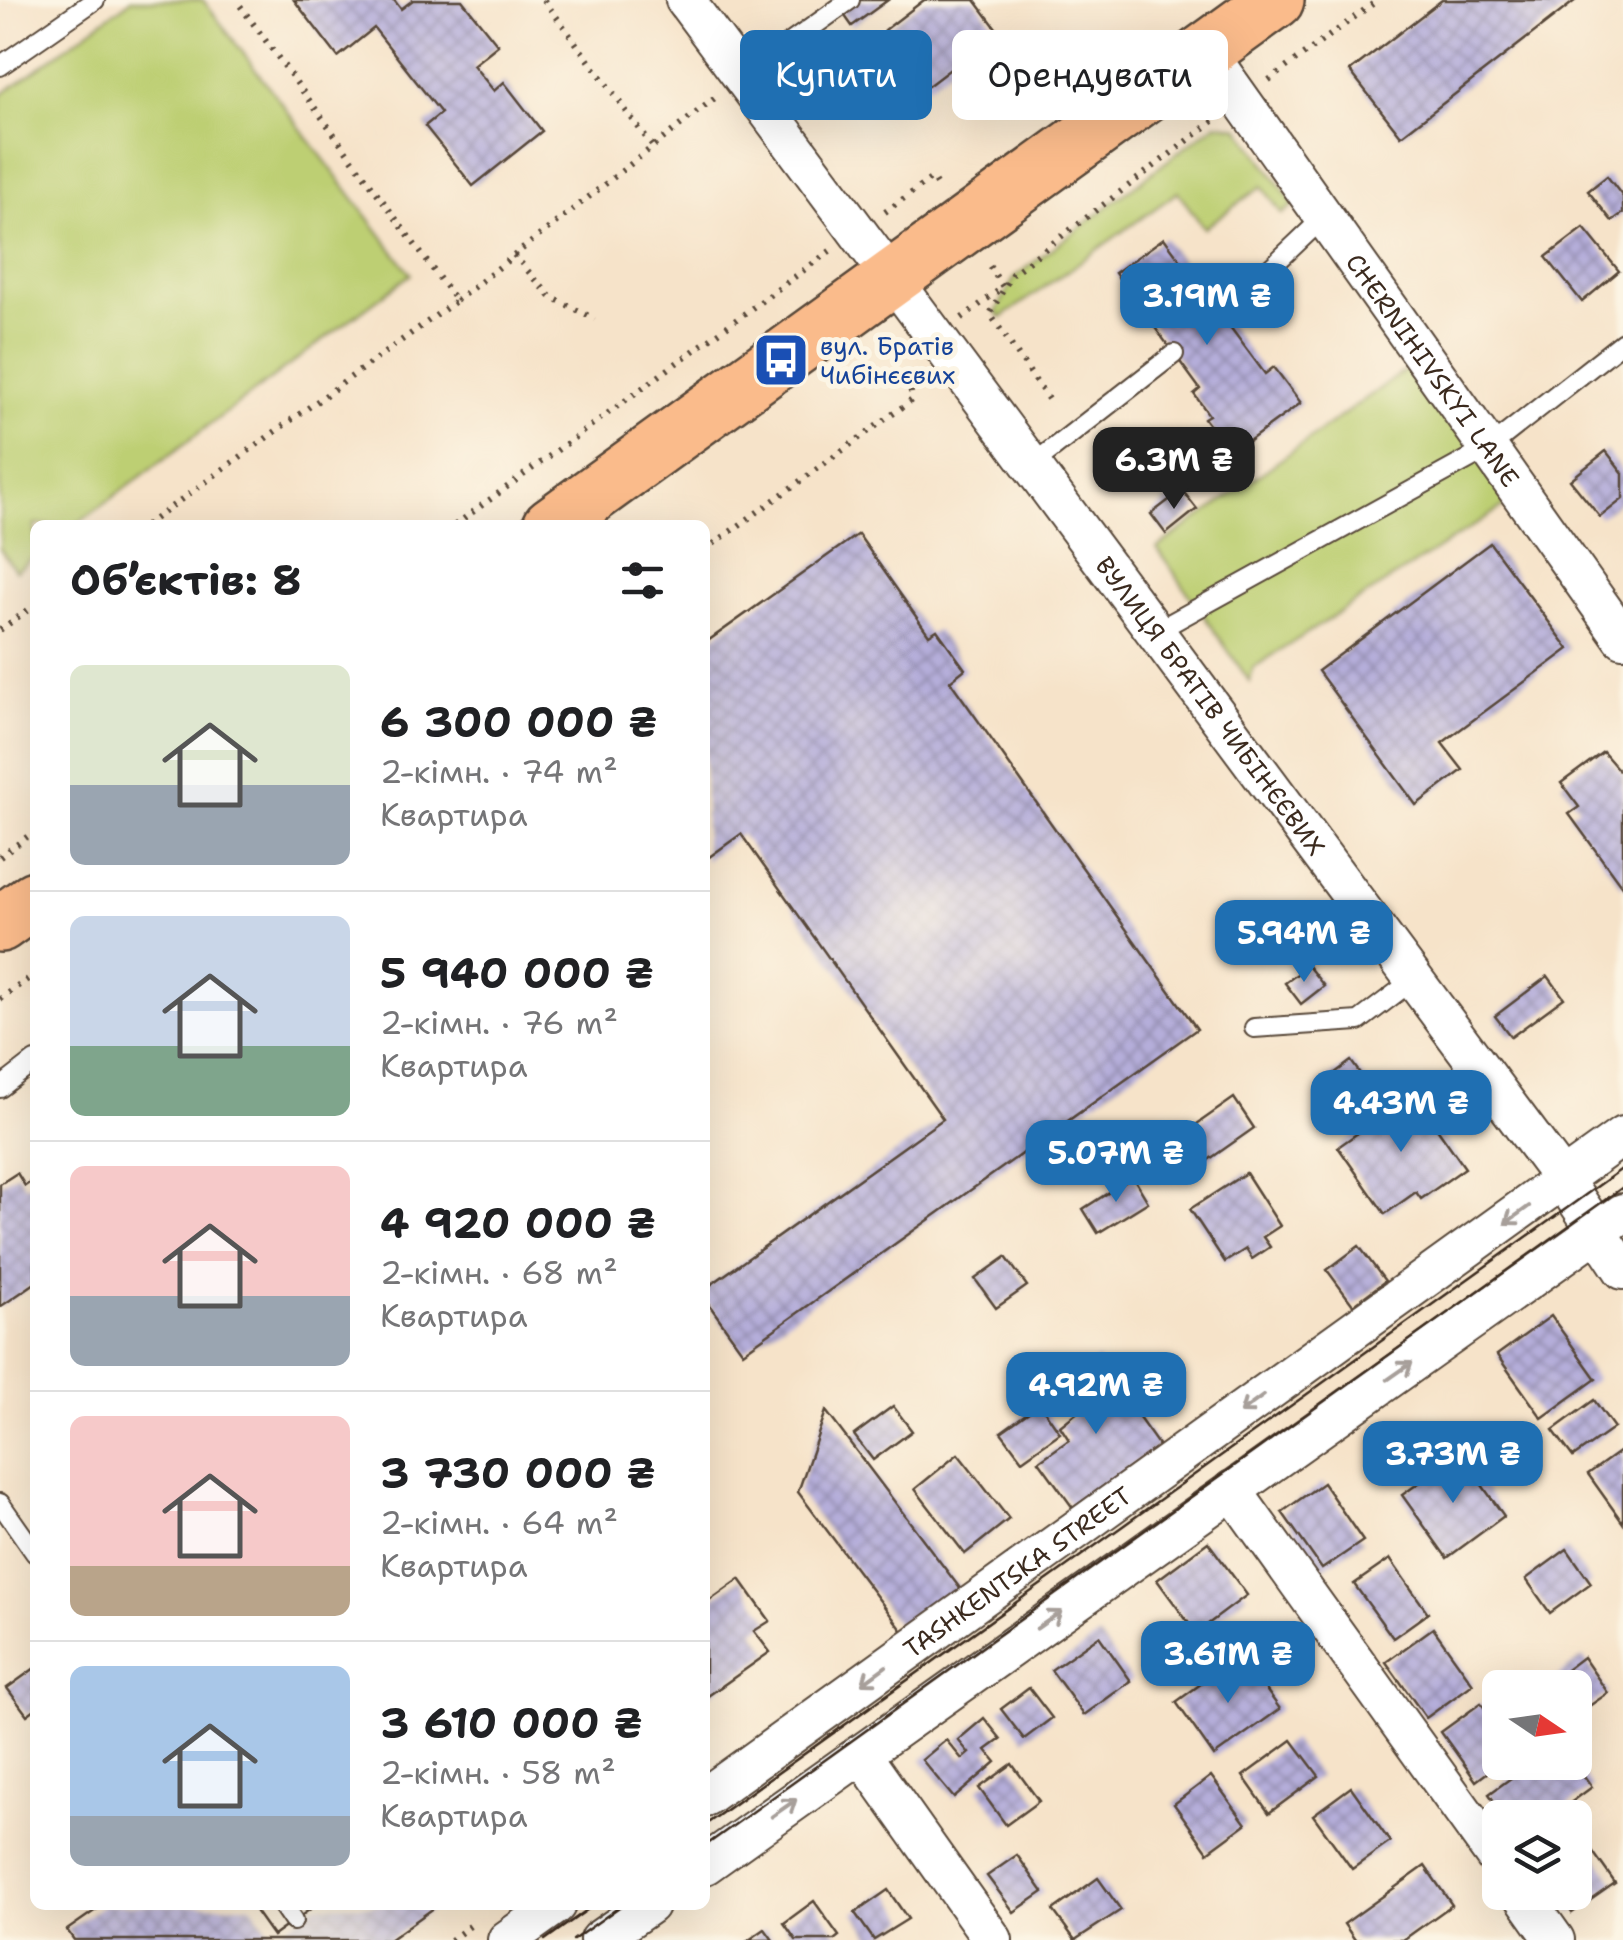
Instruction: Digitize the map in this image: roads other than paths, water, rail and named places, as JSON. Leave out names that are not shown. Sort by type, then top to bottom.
[{"type":"main road","points":[[1228,36],[1276,0]]},
{"type":"main road","points":[[558,520],[1112,120]]},
{"type":"main road","points":[[0,924],[30,902]]},
{"type":"street","name":"ВУЛИЦЯ БРАТІВ ЧИБІНЄЄВИХ","points":[[685,0],[740,77]]},
{"type":"street","name":"CHERNIHIVSKYI LANE","points":[[1228,82],[1623,638]]},
{"type":"street","name":"ВУЛИЦЯ БРАТІВ ЧИБІНЄЄВИХ","points":[[772,120],[1564,1181],[1610,1222],[1623,1270]]},
{"type":"street","name":"TASHKENTSKA STREET","points":[[710,1793],[1623,1136]]},
{"type":"street","points":[[710,1861],[1610,1222]]},
{"type":"street","points":[[1232,1490],[1482,1839]]},
{"type":"street","points":[[860,1754],[993,1940]]},
{"type":"street","points":[[507,1940],[549,1910]]},
{"type":"street","points":[[600,1940],[642,1910]]},
{"type":"street","points":[[1534,1910],[1555,1940]]},
{"type":"lane","points":[[0,66],[96,0]]},
{"type":"lane","points":[[808,30],[850,0]]},
{"type":"lane","points":[[1222,315],[1322,219]]},
{"type":"lane","points":[[1153,633],[1487,449],[1623,342]]},
{"type":"lane","points":[[1028,467],[1174,354]]},
{"type":"lane","points":[[1254,1028],[1359,1020],[1413,980]]},
{"type":"lane","points":[[0,1088],[30,1066]]},
{"type":"lane","points":[[0,1503],[30,1546]]},
{"type":"lane","points":[[285,1910],[293,1922]]},
{"type":"tram line","points":[[710,1821],[1623,1168]]},
{"type":"tram line","points":[[710,1842],[1623,1187]]},
{"type":"tram line","points":[[545,1940],[587,1910]]},
{"type":"tram line","points":[[573,1940],[615,1910]]},
{"type":"place","name":"вул. Братів Чибінєєвих","points":[[781,360]]}]
